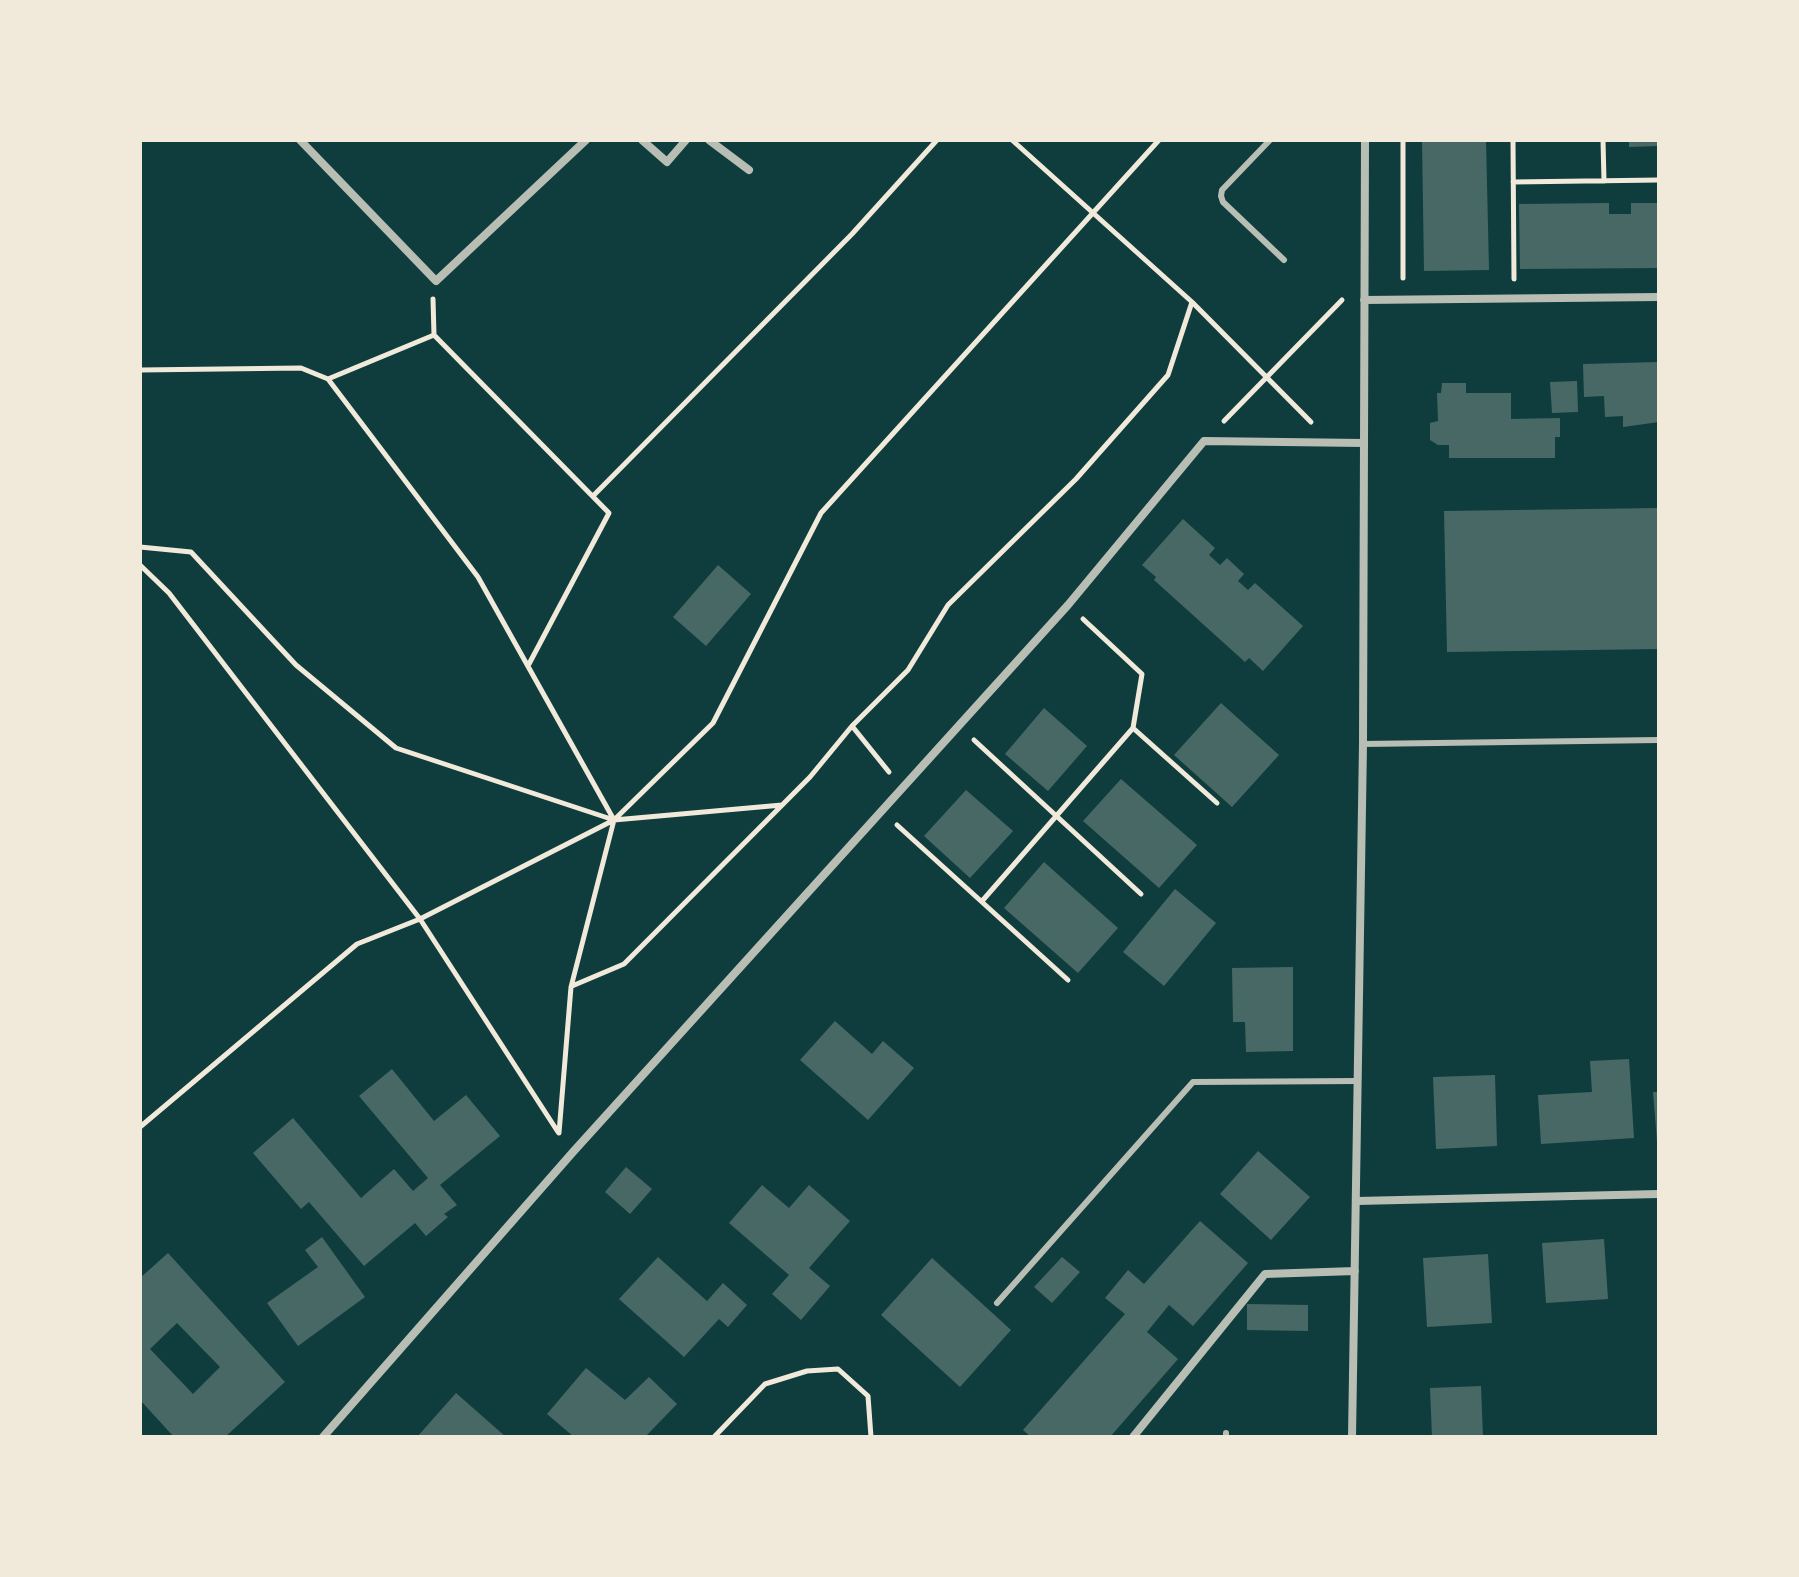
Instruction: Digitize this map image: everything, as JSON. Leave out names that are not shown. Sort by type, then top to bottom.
[{"type":"street","points":[[300,140],[436,281],[586,140]]},
{"type":"street","points":[[642,140],[667,162],[686,140]]},
{"type":"street","points":[[709,140],[749,170]]},
{"type":"street","points":[[1352,1437],[1363,744],[1365,140]]},
{"type":"street","points":[[1364,300],[1659,297]]},
{"type":"street","points":[[323,1437],[573,1152],[1068,605],[1204,441],[1363,443]]},
{"type":"street","points":[[1357,1201],[1659,1194]]},
{"type":"street","points":[[1133,1437],[1265,1274],[1355,1271]]},
{"type":"lane","points":[[1270,140],[1222,190],[1221,196],[1223,202],[1284,260]]},
{"type":"lane","points":[[1363,744],[1659,740]]},
{"type":"lane","points":[[997,1303],[1193,1082],[1358,1081]]},
{"type":"path","points":[[594,495],[852,234],[937,140]]},
{"type":"path","points":[[1012,140],[1192,302],[1331,443]]},
{"type":"path","points":[[140,1127],[357,944],[420,919],[614,820],[713,723],[821,513],[1159,140]]},
{"type":"path","points":[[1403,140],[1403,299]]},
{"type":"path","points":[[1513,140],[1515,299]]},
{"type":"path","points":[[1603,140],[1604,181]]},
{"type":"path","points":[[1513,182],[1659,180]]},
{"type":"path","points":[[1204,441],[1364,280]]},
{"type":"path","points":[[436,281],[431,311],[434,335],[609,513],[529,665]]},
{"type":"path","points":[[571,987],[624,964],[782,805],[852,726],[908,670],[948,605],[1076,479],[1168,375],[1192,302]]},
{"type":"path","points":[[328,379],[434,335]]},
{"type":"path","points":[[140,370],[301,368],[328,379],[478,577],[529,665],[614,820],[571,987],[559,1133]]},
{"type":"path","points":[[140,547],[191,552],[296,665],[396,748],[614,820],[782,805]]},
{"type":"path","points":[[140,565],[169,593],[420,919],[573,1152]]},
{"type":"path","points":[[983,900],[1133,728],[1142,674],[1068,605]]},
{"type":"path","points":[[852,726],[903,788]]},
{"type":"path","points":[[958,727],[1141,894]]},
{"type":"path","points":[[1133,728],[1217,803]]},
{"type":"path","points":[[882,812],[1068,980]]},
{"type":"path","points":[[714,1437],[765,1384],[807,1371],[838,1369],[868,1396],[871,1437]]},
{"type":"building","points":[[1422,140],[1486,140],[1489,270],[1424,271]]},
{"type":"building","points":[[1629,140],[1659,140],[1659,146],[1629,147]]},
{"type":"building","points":[[1609,203],[1609,214],[1631,214],[1631,203],[1659,203],[1659,268],[1520,269],[1519,204]]},
{"type":"building","points":[[1659,362],[1659,422],[1623,427],[1623,416],[1605,417],[1604,396],[1584,397],[1583,364]]},
{"type":"building","points":[[1577,381],[1578,412],[1552,413],[1550,382]]},
{"type":"building","points":[[1442,383],[1466,383],[1466,393],[1511,393],[1511,419],[1560,418],[1560,437],[1555,437],[1555,458],[1449,458],[1449,445],[1438,445],[1430,440],[1430,423],[1438,421],[1437,393],[1441,393]]},
{"type":"building","points":[[1659,508],[1659,649],[1447,652],[1444,511]]},
{"type":"building","points":[[1183,519],[1215,548],[1209,555],[1220,565],[1227,558],[1244,574],[1238,581],[1248,590],[1255,583],[1303,626],[1263,671],[1249,658],[1245,662],[1154,580],[1156,577],[1142,565]]},
{"type":"building","points":[[718,565],[751,594],[706,646],[673,617]]},
{"type":"building","points":[[1221,703],[1279,755],[1232,807],[1174,755]]},
{"type":"building","points":[[1044,708],[1087,746],[1048,791],[1005,754]]},
{"type":"building","points":[[1121,779],[1197,845],[1159,888],[1083,821]]},
{"type":"building","points":[[966,790],[1013,831],[970,878],[924,836]]},
{"type":"building","points":[[1044,862],[1118,928],[1078,973],[1004,908]]},
{"type":"building","points":[[1175,889],[1216,923],[1164,986],[1123,952]]},
{"type":"building","points":[[1293,967],[1293,1051],[1246,1052],[1245,1022],[1233,1022],[1232,968]]},
{"type":"building","points":[[835,1021],[872,1054],[883,1041],[914,1068],[868,1120],[800,1060]]},
{"type":"building","points":[[1629,1059],[1634,1138],[1541,1144],[1538,1095],[1592,1092],[1590,1061]]},
{"type":"building","points":[[392,1069],[434,1121],[466,1095],[500,1136],[440,1185],[457,1205],[444,1214],[448,1217],[426,1236],[415,1223],[364,1266],[309,1202],[301,1209],[253,1153],[293,1118],[361,1198],[394,1169],[413,1191],[428,1178],[359,1096]]},
{"type":"building","points":[[1495,1075],[1497,1146],[1436,1149],[1433,1077]]},
{"type":"building","points":[[1653,1092],[1659,1092],[1659,1141],[1657,1141]]},
{"type":"building","points":[[1258,1151],[1310,1197],[1271,1240],[1220,1194]]},
{"type":"building","points":[[626,1167],[652,1189],[630,1214],[605,1192]]},
{"type":"building","points":[[762,1185],[789,1208],[809,1185],[850,1221],[809,1268],[830,1286],[801,1320],[772,1294],[789,1275],[729,1223]]},
{"type":"building","points":[[1200,1221],[1248,1263],[1193,1326],[1169,1305],[1147,1332],[1178,1359],[1110,1437],[1031,1437],[1023,1430],[1125,1314],[1105,1298],[1128,1270],[1144,1284]]},
{"type":"building","points":[[322,1237],[365,1297],[298,1346],[267,1303],[318,1267],[305,1250]]},
{"type":"building","points":[[1604,1239],[1608,1299],[1546,1303],[1542,1243]]},
{"type":"building","points":[[168,1253],[285,1382],[225,1437],[174,1437],[140,1400],[140,1278]],"holes":[[[177,1323],[220,1367],[193,1394],[150,1349]]]},
{"type":"building","points":[[1488,1254],[1492,1323],[1427,1327],[1423,1258]]},
{"type":"building","points":[[658,1257],[707,1301],[723,1283],[747,1305],[728,1327],[719,1319],[684,1357],[619,1299]]},
{"type":"building","points":[[1062,1257],[1080,1272],[1052,1303],[1034,1287]]},
{"type":"building","points":[[932,1258],[1011,1330],[960,1387],[881,1315]]},
{"type":"building","points":[[1247,1304],[1308,1305],[1308,1331],[1247,1330]]},
{"type":"building","points":[[586,1368],[625,1400],[649,1377],[677,1404],[645,1437],[574,1437],[547,1414]]},
{"type":"building","points":[[1481,1386],[1483,1437],[1432,1437],[1430,1388]]},
{"type":"building","points":[[456,1393],[506,1437],[417,1437]]}]
